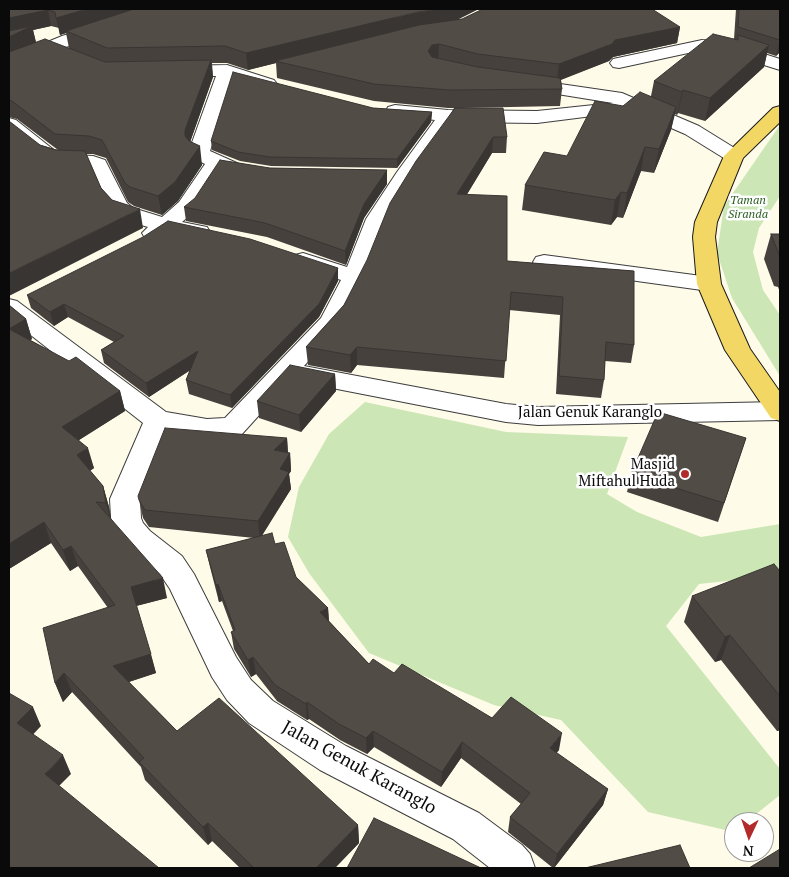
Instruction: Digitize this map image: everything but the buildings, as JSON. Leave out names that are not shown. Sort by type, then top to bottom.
[{"type":"main road","points":[[780,112],[734,156],[706,222],[705,250],[709,284],[738,350],[780,411]]},
{"type":"street","points":[[9,64],[40,42],[70,28],[130,9]]},
{"type":"street","points":[[40,42],[164,9]]},
{"type":"street","points":[[40,42],[71,58]]},
{"type":"street","points":[[619,63],[702,45],[717,46],[780,65]]},
{"type":"street","points":[[227,70],[200,148],[200,154],[235,169],[271,174]]},
{"type":"street","points":[[162,72],[227,70],[283,88]]},
{"type":"street","points":[[247,78],[275,70]]},
{"type":"street","points":[[506,82],[615,97],[638,105],[692,130],[734,156]]},
{"type":"street","points":[[374,110],[448,116],[550,116],[638,105]]},
{"type":"street","points":[[17,314],[158,420],[207,428],[232,427],[331,322],[354,277],[373,225],[404,176],[448,116]]},
{"type":"street","points":[[9,124],[52,158],[61,161],[93,162],[98,164],[120,210],[125,213],[166,225],[221,236]]},
{"type":"street","points":[[137,243],[166,225],[187,206],[216,162]]},
{"type":"street","points":[[382,176],[404,176]]},
{"type":"street","points":[[284,253],[354,277]]},
{"type":"street","points":[[544,262],[709,284]]},
{"type":"street","name":"Jalan Genuk Karanglo","points":[[284,371],[506,413],[538,416],[780,411]]},
{"type":"street","name":"Jalan Genuk Karanglo","points":[[158,420],[125,499],[126,518],[138,539],[171,566],[183,583],[224,667],[239,690],[261,712],[333,758],[466,826],[508,858],[516,868]]},
{"type":"green space","name":"Taman Siranda","points":[[780,125],[780,196],[759,228],[753,252],[763,290],[780,315],[780,376],[732,298],[717,253],[724,206]]},
{"type":"green space","points":[[365,402],[506,432],[628,437],[607,494],[637,512],[701,537],[780,524],[780,569],[773,576],[699,584],[666,626],[780,769],[780,795],[759,812],[724,812],[724,830],[648,812],[561,720],[494,705],[369,653],[309,573],[288,537],[299,487],[329,434]]},
{"type":"place","name":"Masjid Miftahul Huda","points":[[685,474]]}]
